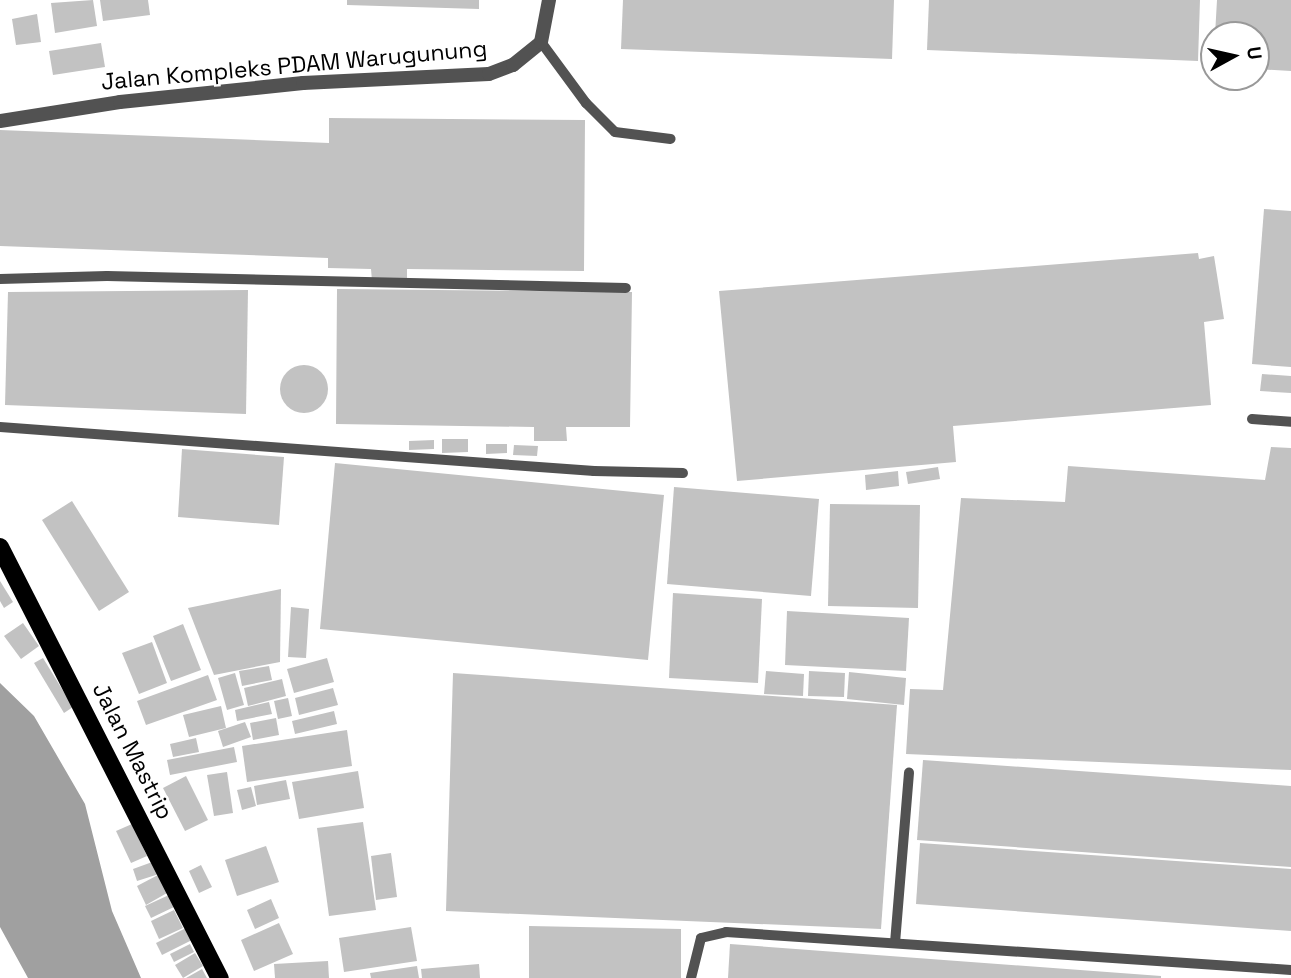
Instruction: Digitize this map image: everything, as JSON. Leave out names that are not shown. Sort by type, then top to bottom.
[{"type":"main road","name":"Jalan Mastrip","points":[[0,547],[220,978]]},
{"type":"street","points":[[541,42],[549,0]]},
{"type":"street","name":"Jalan Kompleks PDAM Warugunung","points":[[0,121],[120,102],[303,83],[489,74],[513,65],[541,42]]},
{"type":"lane","points":[[541,42],[586,103],[615,132],[671,139]]},
{"type":"lane","points":[[0,279],[107,276],[626,288]]},
{"type":"lane","points":[[1252,419],[1291,422]]},
{"type":"lane","points":[[0,427],[580,470],[683,473]]},
{"type":"lane","points":[[895,943],[909,773]]},
{"type":"lane","points":[[691,978],[694,954],[701,939],[710,934],[895,943],[1291,970]]},
{"type":"shaded area","points":[[0,683],[34,716],[85,804],[112,911],[141,978],[28,978],[0,927]]},
{"type":"building","points":[[93,0],[97,26],[55,33],[51,3]]},
{"type":"building","points":[[100,0],[148,0],[150,15],[103,21]]},
{"type":"building","points":[[347,0],[479,0],[479,9],[347,5]]},
{"type":"building","points":[[623,0],[894,0],[892,59],[621,49]]},
{"type":"building","points":[[929,0],[1200,0],[1198,61],[927,50]]},
{"type":"building","points":[[1217,0],[1291,0],[1291,71],[1270,70],[1270,21],[1216,21]]},
{"type":"building","points":[[37,14],[41,42],[16,45],[12,19]]},
{"type":"building","points":[[101,43],[105,67],[53,75],[49,51]]},
{"type":"building","points":[[329,118],[585,120],[584,271],[407,269],[407,280],[372,281],[371,269],[328,268],[328,258],[0,246],[0,130],[329,143]]},
{"type":"building","points":[[1264,209],[1291,211],[1291,367],[1252,364]]},
{"type":"building","points":[[1198,253],[1199,259],[1214,256],[1224,319],[1204,322],[1211,405],[953,426],[956,462],[737,481],[719,291]]},
{"type":"building","points":[[337,289],[632,292],[630,427],[566,427],[567,441],[534,441],[534,427],[336,424]]},
{"type":"building","points":[[248,290],[246,414],[5,405],[8,292]]},
{"type":"building","points":[[304,365],[321,372],[328,389],[321,406],[304,413],[287,406],[280,389],[287,372]]},
{"type":"building","points":[[1262,374],[1291,376],[1291,393],[1260,391]]},
{"type":"building","points":[[442,439],[468,439],[468,452],[442,453]]},
{"type":"building","points":[[434,440],[434,449],[409,450],[409,441]]},
{"type":"building","points":[[486,444],[507,444],[507,453],[486,454]]},
{"type":"building","points":[[514,445],[538,446],[537,456],[513,455]]},
{"type":"building","points":[[1271,447],[1291,448],[1291,770],[906,754],[910,689],[943,690],[961,498],[1065,502],[1068,466],[1265,480]]},
{"type":"building","points":[[182,449],[284,457],[279,525],[178,517]]},
{"type":"building","points":[[335,463],[664,495],[648,660],[320,629]]},
{"type":"building","points":[[938,467],[940,479],[908,484],[906,472]]},
{"type":"building","points":[[898,471],[899,486],[866,490],[865,475]]},
{"type":"building","points":[[674,487],[819,499],[811,596],[667,584]]},
{"type":"building","points":[[72,501],[129,592],[99,611],[42,520]]},
{"type":"building","points":[[830,504],[920,505],[918,608],[828,606]]},
{"type":"building","points":[[0,581],[13,602],[4,608],[0,601]]},
{"type":"building","points":[[281,589],[280,662],[214,675],[188,608]]},
{"type":"building","points":[[673,593],[762,599],[758,683],[669,678]]},
{"type":"building","points":[[291,607],[309,609],[306,658],[288,657]]},
{"type":"building","points":[[787,611],[909,618],[906,671],[785,665]]},
{"type":"building","points":[[23,623],[39,646],[21,659],[4,636]]},
{"type":"building","points":[[183,624],[201,670],[171,681],[153,636]]},
{"type":"building","points":[[152,642],[167,683],[139,694],[122,653]]},
{"type":"building","points":[[43,658],[73,707],[64,713],[34,663]]},
{"type":"building","points":[[327,658],[334,682],[294,693],[287,669]]},
{"type":"building","points":[[269,666],[272,680],[242,686],[239,671]]},
{"type":"building","points":[[766,671],[804,674],[803,696],[764,694]]},
{"type":"building","points":[[809,671],[845,673],[844,697],[808,696]]},
{"type":"building","points":[[849,672],[906,678],[904,705],[847,699]]},
{"type":"building","points":[[235,673],[244,705],[227,710],[218,678]]},
{"type":"building","points":[[453,673],[897,705],[881,929],[446,911]]},
{"type":"building","points":[[208,675],[217,700],[146,725],[137,701]]},
{"type":"building","points":[[282,679],[286,696],[248,706],[244,688]]},
{"type":"building","points":[[333,688],[338,705],[299,715],[295,698]]},
{"type":"building","points":[[288,698],[292,716],[278,719],[274,701]]},
{"type":"building","points":[[269,702],[272,714],[237,721],[235,710]]},
{"type":"building","points":[[221,706],[226,728],[189,737],[183,715]]},
{"type":"building","points":[[334,711],[337,724],[295,734],[292,721]]},
{"type":"building","points":[[276,718],[279,735],[253,740],[250,723]]},
{"type":"building","points":[[245,722],[251,737],[223,747],[218,731]]},
{"type":"building","points":[[347,730],[352,766],[247,782],[242,746]]},
{"type":"building","points":[[196,738],[199,752],[173,757],[170,744]]},
{"type":"building","points":[[234,747],[237,762],[170,775],[167,760]]},
{"type":"building","points":[[923,760],[1291,786],[1291,867],[917,840]]},
{"type":"building","points":[[358,771],[364,808],[299,819],[292,782]]},
{"type":"building","points":[[227,772],[233,813],[214,816],[207,775]]},
{"type":"building","points":[[186,776],[208,820],[185,831],[163,788]]},
{"type":"building","points":[[286,780],[290,799],[257,805],[254,786]]},
{"type":"building","points":[[251,787],[256,806],[242,810],[237,790]]},
{"type":"building","points":[[363,822],[376,910],[329,916],[317,828]]},
{"type":"building","points":[[132,824],[147,856],[131,863],[116,831]]},
{"type":"building","points":[[920,843],[1291,869],[1291,931],[916,904]]},
{"type":"building","points":[[266,846],[279,882],[237,896],[225,860]]},
{"type":"building","points":[[391,853],[397,897],[376,900],[371,856]]},
{"type":"building","points":[[155,861],[159,874],[137,881],[133,869]]},
{"type":"building","points":[[201,865],[212,887],[199,893],[189,871]]},
{"type":"building","points":[[158,875],[167,893],[146,905],[137,886]]},
{"type":"building","points":[[169,895],[174,907],[151,918],[145,906]]},
{"type":"building","points":[[271,899],[279,918],[255,929],[247,910]]},
{"type":"building","points":[[174,910],[183,928],[159,939],[151,921]]},
{"type":"building","points":[[279,923],[293,954],[254,971],[241,940]]},
{"type":"building","points":[[529,926],[681,929],[681,978],[529,978]]},
{"type":"building","points":[[188,927],[194,939],[162,955],[156,943]]},
{"type":"building","points":[[411,927],[417,961],[344,972],[339,938]]},
{"type":"building","points":[[190,944],[194,952],[174,962],[170,954]]},
{"type":"building","points":[[730,944],[1161,976],[1161,978],[728,978]]},
{"type":"building","points":[[195,953],[203,966],[183,978],[175,965]]},
{"type":"building","points":[[328,961],[329,978],[275,978],[274,964]]},
{"type":"building","points":[[479,964],[480,978],[422,978],[421,969]]},
{"type":"building","points":[[417,966],[419,978],[371,978],[370,973]]},
{"type":"building","points":[[202,969],[207,978],[186,978]]}]
